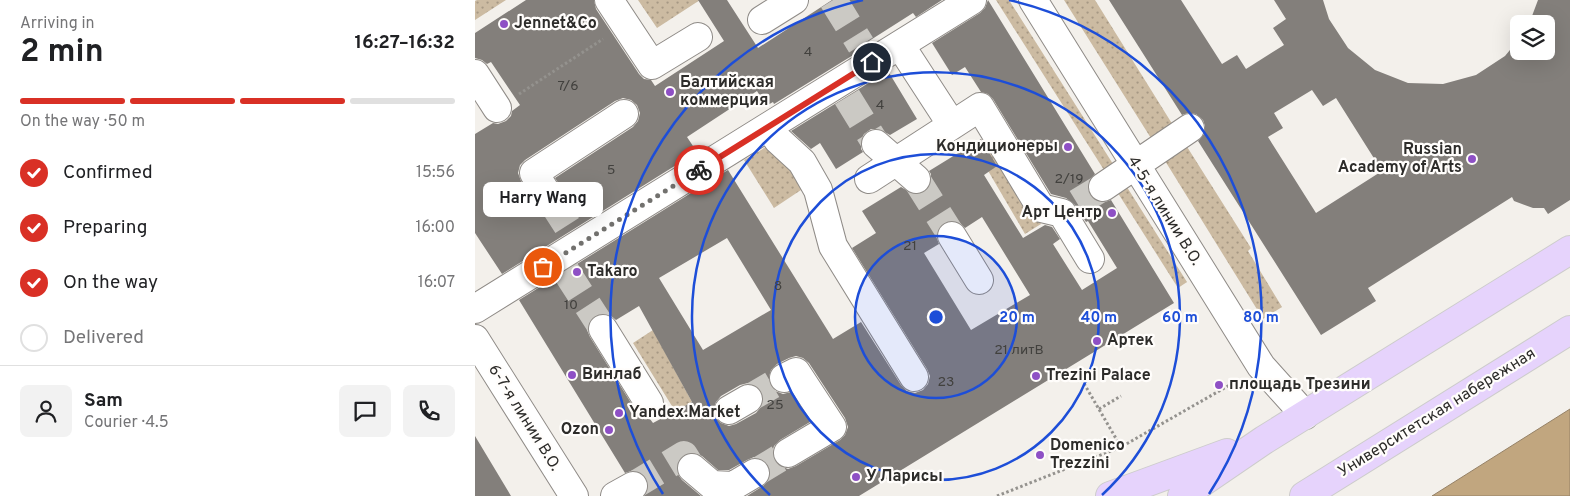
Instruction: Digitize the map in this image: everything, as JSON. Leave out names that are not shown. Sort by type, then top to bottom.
[{"type":"main road","points":[[1182,496],[1305,414],[1570,250]]},
{"type":"main road","name":"Университетская набережная","points":[[1304,496],[1570,330]]},
{"type":"main road","points":[[1110,496],[1264,440]]},
{"type":"street","points":[[609,0],[652,65],[698,37]]},
{"type":"street","points":[[762,20],[794,0]]},
{"type":"street","points":[[475,309],[568,251],[634,219],[769,127],[842,90],[867,54],[899,45],[972,0]]},
{"type":"street","name":"4-5-я линии В.О.","points":[[1033,0],[1261,366],[1305,414]]},
{"type":"street","points":[[899,45],[952,125]]},
{"type":"street","points":[[475,74],[497,108]]},
{"type":"street","points":[[869,179],[906,170],[952,125],[980,107],[1041,208],[1069,208],[1090,258]]},
{"type":"street","points":[[553,202],[534,173],[624,114]]},
{"type":"street","points":[[769,127],[778,140],[802,162],[818,190],[833,246],[914,377]]},
{"type":"street","points":[[1103,186],[1190,128]]},
{"type":"street","points":[[876,144],[906,170]]},
{"type":"street","points":[[952,236],[979,280]]},
{"type":"street","points":[[603,328],[649,403]]},
{"type":"street","name":"6-7-я линии В.О.","points":[[475,339],[574,496]]},
{"type":"street","points":[[784,378],[796,372],[832,427],[788,453]]},
{"type":"street","points":[[692,468],[712,485],[733,486],[755,473]]},
{"type":"path","points":[[497,108],[625,25]]},
{"type":"path","points":[[1079,375],[1121,447]]},
{"type":"path","points":[[997,496],[1121,447],[1235,382]]},
{"type":"path","points":[[1099,409],[1121,396]]},
{"type":"shaded area","points":[[506,0],[475,20],[475,1]]},
{"type":"shaded area","points":[[638,0],[700,0],[657,28]]},
{"type":"shaded area","points":[[996,0],[1009,0],[1113,164],[1104,170]]},
{"type":"shaded area","points":[[1064,0],[1095,0],[1176,130],[1154,143]]},
{"type":"shaded area","points":[[988,136],[1041,224],[1025,234],[973,145]]},
{"type":"shaded area","points":[[1184,142],[1251,248],[1248,251],[1282,307],[1263,319],[1162,156]]},
{"type":"shaded area","points":[[771,144],[807,186],[774,208],[744,160]]},
{"type":"shaded area","points":[[1125,184],[1187,282],[1178,288],[1116,190]]},
{"type":"shaded area","points":[[653,330],[692,402],[675,411],[633,343]]},
{"type":"shaded area","points":[[1570,409],[1570,496],[1432,496]]},
{"type":"building","points":[[526,0],[594,0],[596,9],[639,74],[644,79],[651,80],[655,86],[724,41],[698,0],[727,0],[758,48],[832,0],[942,0],[916,17],[913,13],[869,41],[871,44],[774,104],[773,102],[766,106],[757,91],[687,137],[697,152],[502,274],[475,233],[475,134],[493,123],[498,124],[506,121],[511,116],[512,111],[520,105],[491,62],[487,64],[475,58],[475,33]],"holes":[[[623,98],[631,100],[637,105],[640,113],[638,121],[633,127],[555,178],[568,201],[566,209],[561,215],[553,218],[544,215],[521,181],[518,173],[520,165],[615,101]]]},
{"type":"building","points":[[988,0],[1095,174],[1089,181],[1088,189],[1090,195],[1097,201],[1105,202],[1111,200],[1174,303],[859,496],[747,496],[769,480],[771,473],[769,466],[763,460],[754,457],[729,470],[718,470],[702,456],[694,453],[686,454],[680,458],[677,473],[682,480],[701,496],[644,496],[649,487],[646,478],[641,472],[634,470],[625,473],[519,300],[728,170],[833,339],[861,322],[901,385],[907,391],[915,393],[923,390],[928,384],[930,376],[852,248],[876,233],[862,211],[901,187],[913,194],[921,194],[928,189],[931,182],[929,171],[981,139],[997,166],[984,175],[1023,238],[1045,225],[1052,227],[1060,239],[1053,244],[1082,290],[1117,268],[1088,221],[1086,222],[1075,205],[1066,198],[1051,194],[993,99],[988,94],[981,92],[965,67],[952,75],[932,43],[985,8]],"holes":[[[982,217],[1030,295],[971,330],[924,253],[939,244],[936,236],[938,229],[943,223],[952,220],[960,223],[965,228]],[[727,238],[771,310],[703,350],[659,278]],[[639,306],[692,402],[653,423],[650,419],[642,417],[636,411],[587,330],[589,322],[595,316],[603,313],[610,315],[616,320]],[[796,356],[803,358],[809,363],[845,418],[848,427],[845,435],[840,440],[788,469],[780,466],[774,460],[772,453],[774,446],[780,440],[810,422],[791,392],[783,394],[775,391],[770,385],[769,377],[771,370],[777,364]],[[748,383],[756,386],[762,392],[764,399],[756,413],[729,426],[721,423],[715,417],[713,410],[721,396],[740,385]]]},
{"type":"building","name":"Russian Academy of Arts","points":[[1109,0],[1181,0],[1222,64],[1237,55],[1246,69],[1284,45],[1273,28],[1286,19],[1274,0],[1323,0],[1329,19],[1348,48],[1375,70],[1408,83],[1443,84],[1476,75],[1505,56],[1510,50],[1510,60],[1555,60],[1555,15],[1532,15],[1538,0],[1570,0],[1570,200],[1548,214],[1544,208],[1533,208],[1514,201],[1512,197],[1368,288],[1376,301],[1321,335],[1198,141],[1204,134],[1205,126],[1203,120],[1196,114],[1188,113],[1182,115]],"holes":[[[1312,90],[1323,106],[1336,98],[1382,171],[1316,213],[1268,137],[1283,128],[1274,113]]]},
{"type":"building","points":[[888,71],[917,119],[890,135],[879,129],[871,129],[864,134],[861,140],[863,152],[836,169],[820,143],[811,149],[791,131]]},
{"type":"building","points":[[475,436],[511,496],[475,496]]},
{"type":"tunnel","points":[[833,0],[861,45]]},
{"type":"tunnel","points":[[847,97],[876,144]]},
{"type":"tunnel","points":[[916,179],[952,236]]},
{"type":"tunnel","points":[[1077,203],[1103,187]]},
{"type":"tunnel","points":[[552,202],[570,230]]},
{"type":"tunnel","points":[[565,270],[603,329]]},
{"type":"tunnel","points":[[748,399],[784,378]]},
{"type":"tunnel","points":[[755,473],[788,453]]},
{"type":"tunnel","points":[[633,486],[684,455],[692,468]]},
{"type":"way so far","points":[[543,267],[699,170]]},
{"type":"place","name":"Jennet&Co","points":[[504,24]]},
{"type":"place","name":"Балтийская коммерция","points":[[670,92]]},
{"type":"place","name":"Кондиционеры","points":[[1068,147]]},
{"type":"place","name":"Russian Academy of Arts","points":[[1472,159]]},
{"type":"place","name":"Арт Центр","points":[[1112,213]]},
{"type":"place","name":"Harry Wang","points":[[543,267]]},
{"type":"place","name":"Takaro","points":[[577,272]]},
{"type":"place","name":"Артек","points":[[1097,341]]},
{"type":"place","name":"Винлаб","points":[[572,375]]},
{"type":"place","name":"Trezini Palace","points":[[1036,376]]},
{"type":"place","name":"площадь Трезини","points":[[1219,385]]},
{"type":"place","name":"Yandex.Market","points":[[619,413]]},
{"type":"place","name":"Ozon","points":[[609,430]]},
{"type":"place","name":"Domenico Trezzini","points":[[1040,455]]},
{"type":"place","name":"У Ларисы","points":[[856,477]]},
{"type":"route","points":[[699,170],[872,62]]}]
